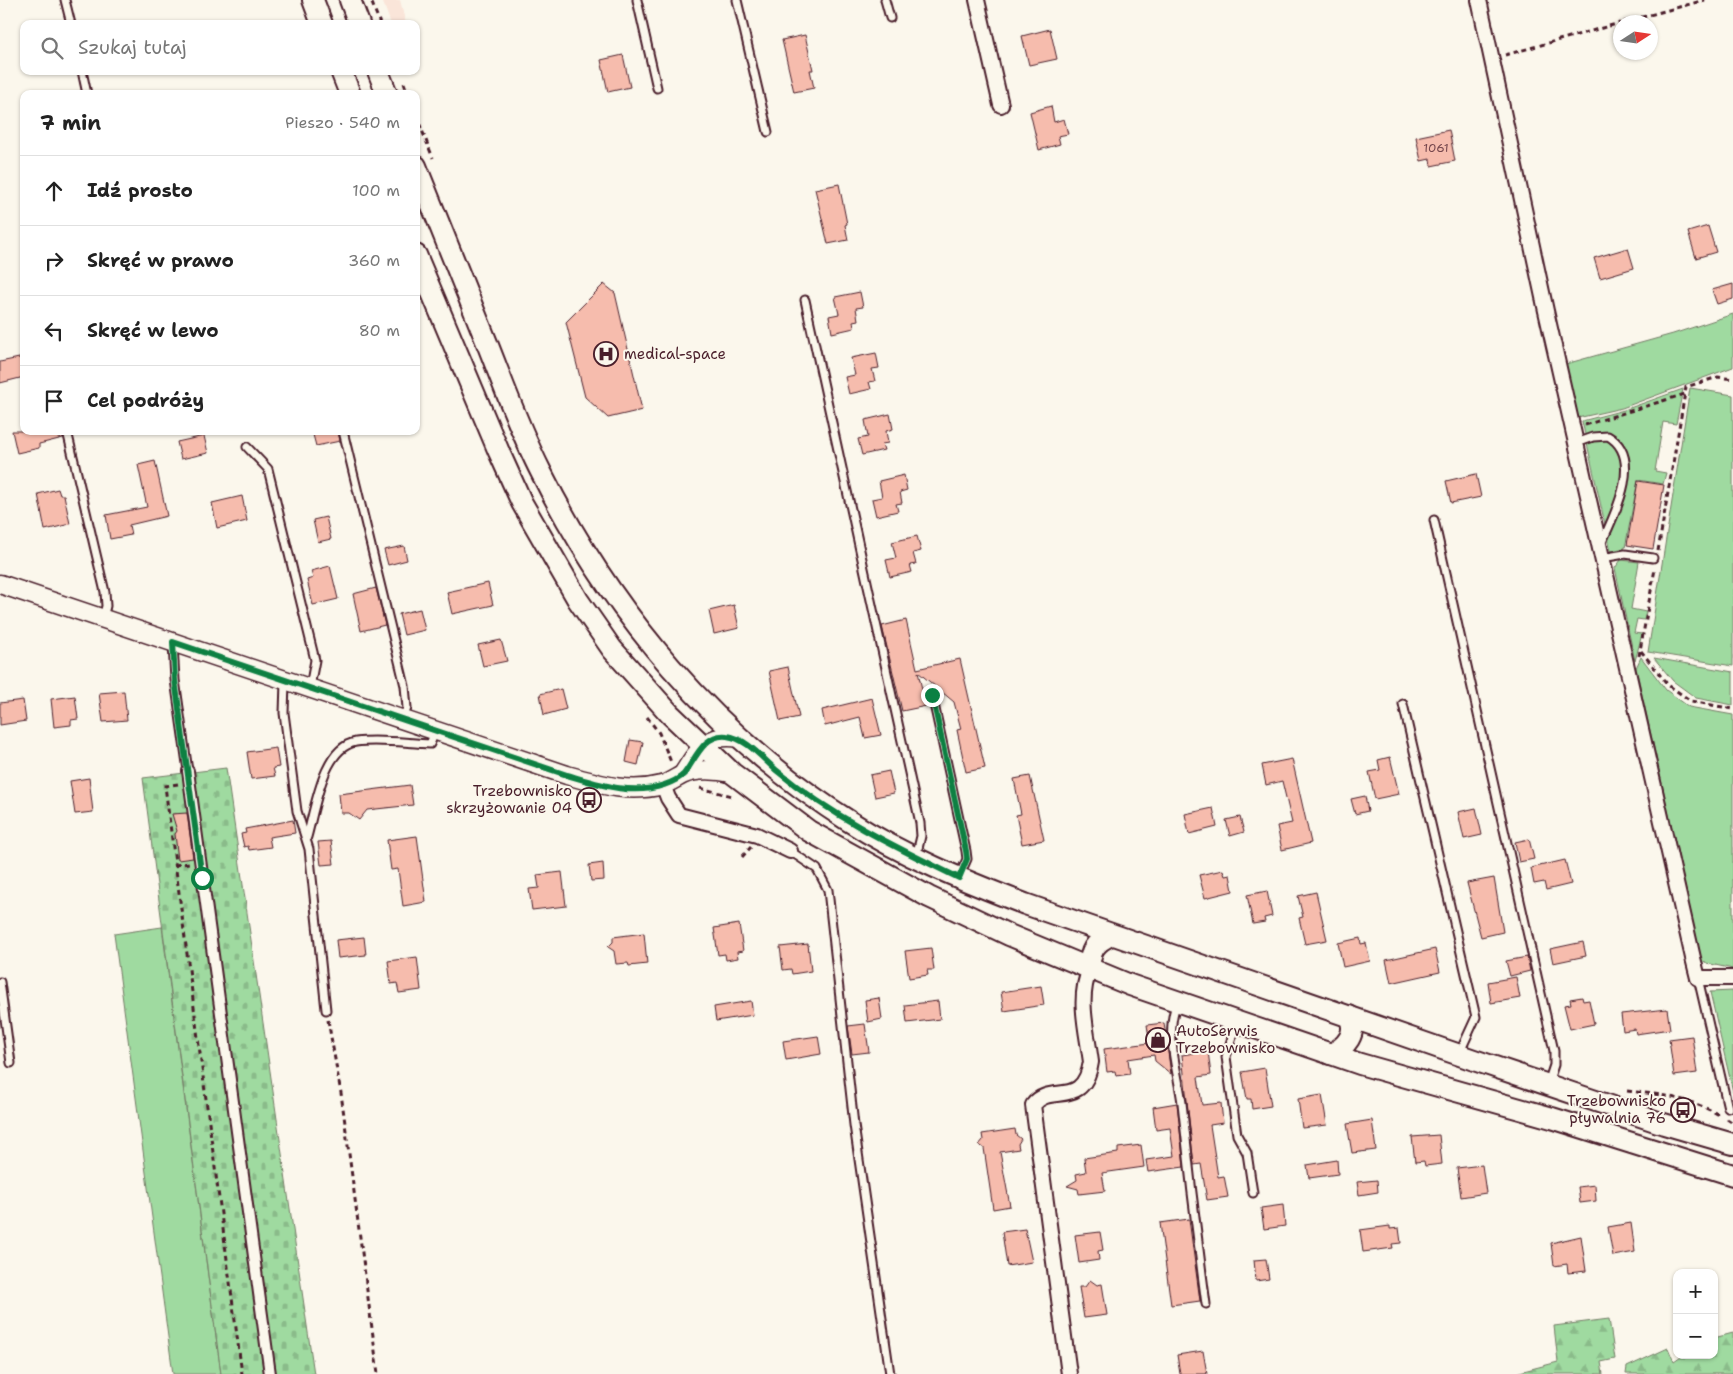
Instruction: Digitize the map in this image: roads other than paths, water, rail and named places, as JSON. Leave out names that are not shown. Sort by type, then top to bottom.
[{"type":"main road","points":[[313,0],[320,20]]},
{"type":"main road","points":[[350,0],[358,20]]},
{"type":"main road","points":[[343,75],[348,90]]},
{"type":"main road","points":[[380,75],[386,90]]},
{"type":"main road","points":[[420,176],[511,405],[540,471],[575,535],[621,606],[670,668],[739,738],[819,802],[851,823],[959,878],[1111,935],[1664,1124],[1733,1144]]},
{"type":"main road","points":[[420,264],[522,503],[578,600],[612,649],[670,714],[732,773],[809,831],[872,867],[1009,935],[1177,1002],[1330,1054],[1448,1090],[1552,1118],[1733,1175]]},
{"type":"main road","points":[[1090,968],[1089,958],[1093,948],[1100,940],[1111,935]]},
{"type":"main road","points":[[1330,1054],[1341,1049],[1350,1037],[1353,1026],[1349,1016]]},
{"type":"street","points":[[977,0],[1001,106]]},
{"type":"street","points":[[1479,0],[1576,444],[1698,978],[1733,978]]},
{"type":"street","points":[[0,584],[567,775],[610,787],[638,789],[663,785],[683,774],[707,771],[732,773]]},
{"type":"street","points":[[683,774],[703,746],[718,736],[725,735],[739,738]]},
{"type":"street","points":[[188,771],[270,1374]]},
{"type":"street","points":[[663,785],[668,798],[679,814],[757,835],[790,851]]},
{"type":"street","points":[[1069,1374],[1032,1105],[1045,1096],[1065,1094],[1079,1088],[1090,1072],[1091,1062],[1083,996],[1085,981],[1090,968]]},
{"type":"lane","points":[[65,0],[70,20]]},
{"type":"lane","points":[[637,0],[657,88]]},
{"type":"lane","points":[[737,0],[768,132]]},
{"type":"lane","points":[[885,0],[890,18]]},
{"type":"lane","points":[[83,75],[86,90]]},
{"type":"lane","points":[[806,300],[920,823],[921,836],[916,857]]},
{"type":"lane","points":[[68,435],[105,592],[106,606],[103,618]]},
{"type":"lane","points":[[344,435],[405,686],[407,708],[403,719]]},
{"type":"lane","points":[[1576,444],[1593,438],[1608,436],[1622,448],[1626,459],[1627,470],[1601,552],[1655,558]]},
{"type":"lane","points":[[247,448],[268,469],[315,660],[314,677],[310,688]]},
{"type":"lane","points":[[1434,520],[1554,1051],[1554,1065],[1548,1085]]},
{"type":"lane","points":[[173,642],[175,680],[188,771]]},
{"type":"lane","points":[[286,680],[285,722],[297,811],[307,837],[326,1010]]},
{"type":"lane","points":[[932,695],[966,851],[967,859],[959,878]]},
{"type":"lane","points":[[1404,704],[1476,1017],[1459,1055]]},
{"type":"lane","points":[[307,837],[328,764],[343,747],[354,742],[374,741],[430,744],[436,730]]},
{"type":"lane","points":[[790,851],[816,869],[828,890],[854,1125],[890,1374]]},
{"type":"lane","points":[[1698,978],[1728,1108]]},
{"type":"lane","points":[[0,982],[11,1063]]},
{"type":"lane","points":[[1177,1002],[1172,1014],[1171,1028],[1182,1101],[1190,1189],[1206,1304]]},
{"type":"lane","points":[[1236,1022],[1228,1044],[1226,1057],[1237,1135],[1247,1153],[1253,1193]]},
{"type":"place","name":"medical-space","points":[[606,354]]},
{"type":"place","name":"Trzebownisko skrzyżowanie 04","points":[[589,800]]},
{"type":"place","name":"AutoSerwis Trzebownisko","points":[[1158,1040]]},
{"type":"place","name":"Trzebownisko pływalnia 76","points":[[1683,1110]]}]
